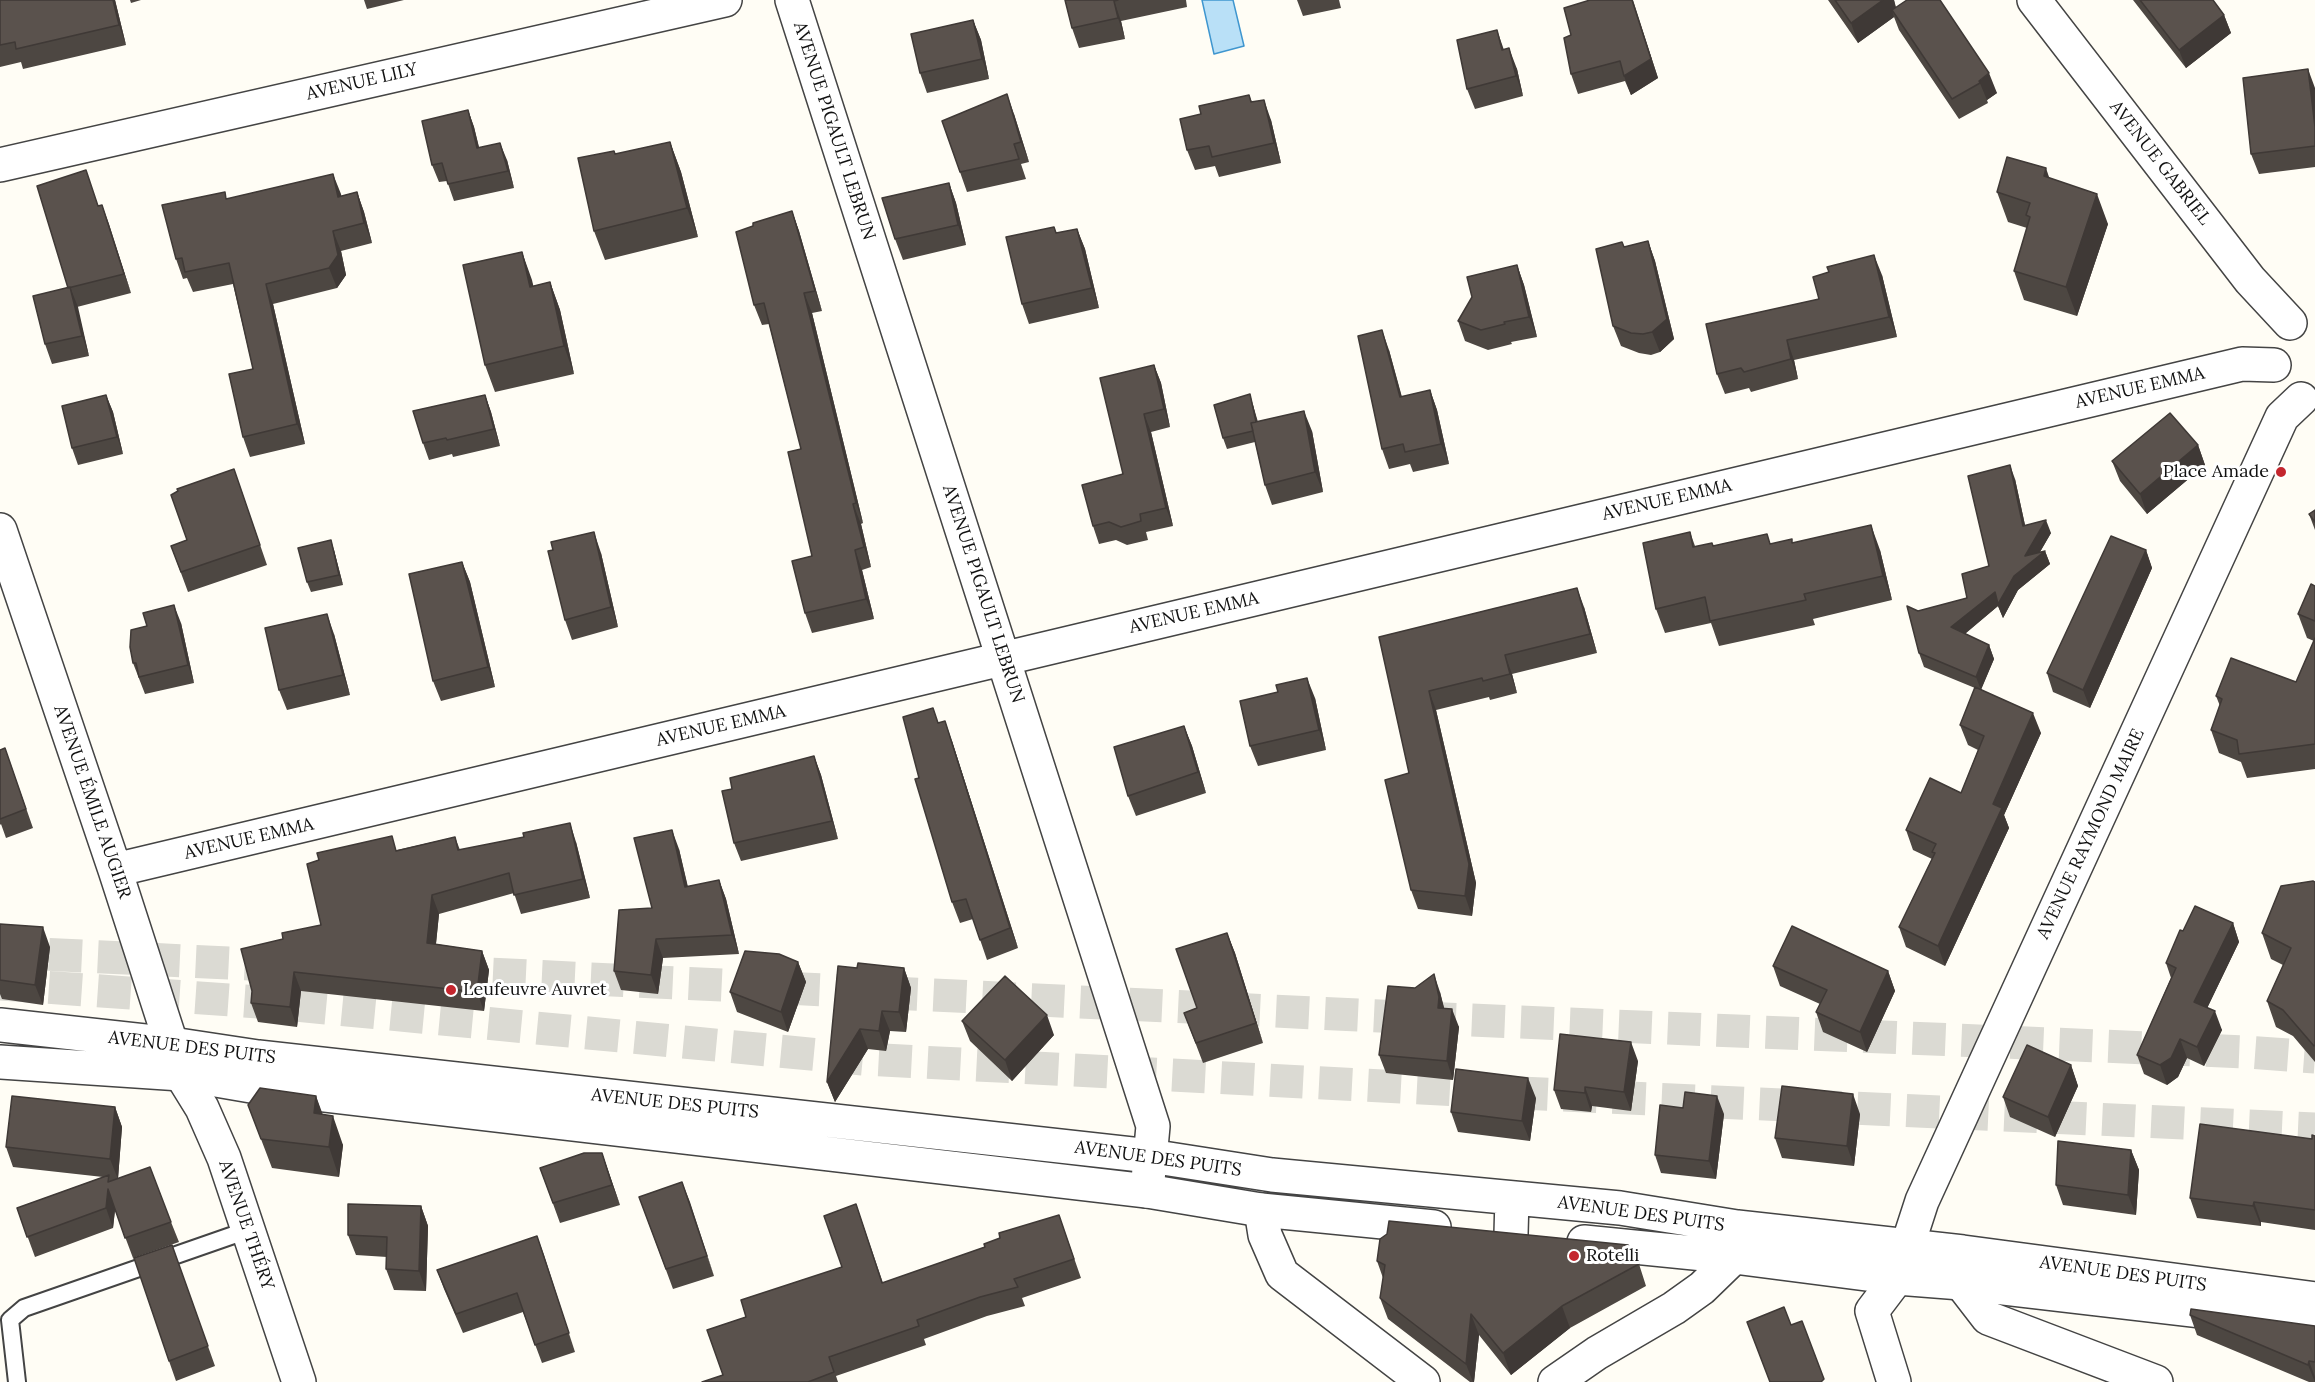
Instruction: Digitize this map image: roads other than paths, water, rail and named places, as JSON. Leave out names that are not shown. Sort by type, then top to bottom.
[{"type":"street","name":"AVENUE LILY","points":[[0,165],[725,0]]},
{"type":"street","name":"AVENUE PIGAULT LEBRUN","points":[[792,0],[1153,1126],[1147,1191]]},
{"type":"street","name":"AVENUE GABRIEL","points":[[2034,0],[2250,280],[2302,318]]},
{"type":"street","points":[[2302,318],[2280,335],[2274,365],[2279,379],[2289,391],[2308,401]]},
{"type":"street","name":"AVENUE EMMA","points":[[115,870],[2242,364],[2274,365]]},
{"type":"street","name":"AVENUE RAYMOND MAIRE","points":[[1894,1382],[1872,1311],[1897,1278],[1922,1201],[2282,417],[2308,401]]},
{"type":"street","name":"AVENUE ÉMILE AUGIER","points":[[0,530],[176,1059]]},
{"type":"street","name":"AVENUE DES PUITS","points":[[0,1025],[176,1059],[257,1087],[1147,1191],[1261,1210],[1734,1257],[1897,1278],[1961,1283],[2210,1312],[2315,1327]]},
{"type":"street","name":"AVENUE DES PUITS","points":[[0,1062],[258,1057],[1150,1156],[1272,1175],[1620,1208],[1737,1227],[2315,1299]]},
{"type":"street","name":"AVENUE THÉRY","points":[[176,1059],[202,1108],[224,1158],[299,1382]]},
{"type":"street","points":[[756,1145],[757,1113]]},
{"type":"street","points":[[1511,1234],[1512,1198]]},
{"type":"street","points":[[1261,1210],[1264,1234],[1282,1274],[1423,1382]]},
{"type":"street","points":[[1555,1382],[1597,1353],[1674,1308],[1702,1288],[1734,1257]]},
{"type":"street","points":[[1961,1283],[1988,1318],[2156,1382]]},
{"type":"lane","points":[[17,1382],[10,1320],[24,1308],[248,1230]]},
{"type":"water","points":[[1202,0],[1233,0],[1244,46],[1214,54]]},
{"type":"tunnel","points":[[0,952],[290,966]]},
{"type":"tunnel","points":[[444,972],[1422,1018],[2246,1052],[2315,1057]]},
{"type":"tunnel","points":[[0,984],[273,1003],[863,1059],[1497,1092],[2315,1129]]},
{"type":"place","name":"Place Amade","points":[[2281,472]]},
{"type":"place","name":"Leufeuvre Auvret","points":[[451,990]]},
{"type":"place","name":"Rotelli","points":[[1574,1256]]}]
